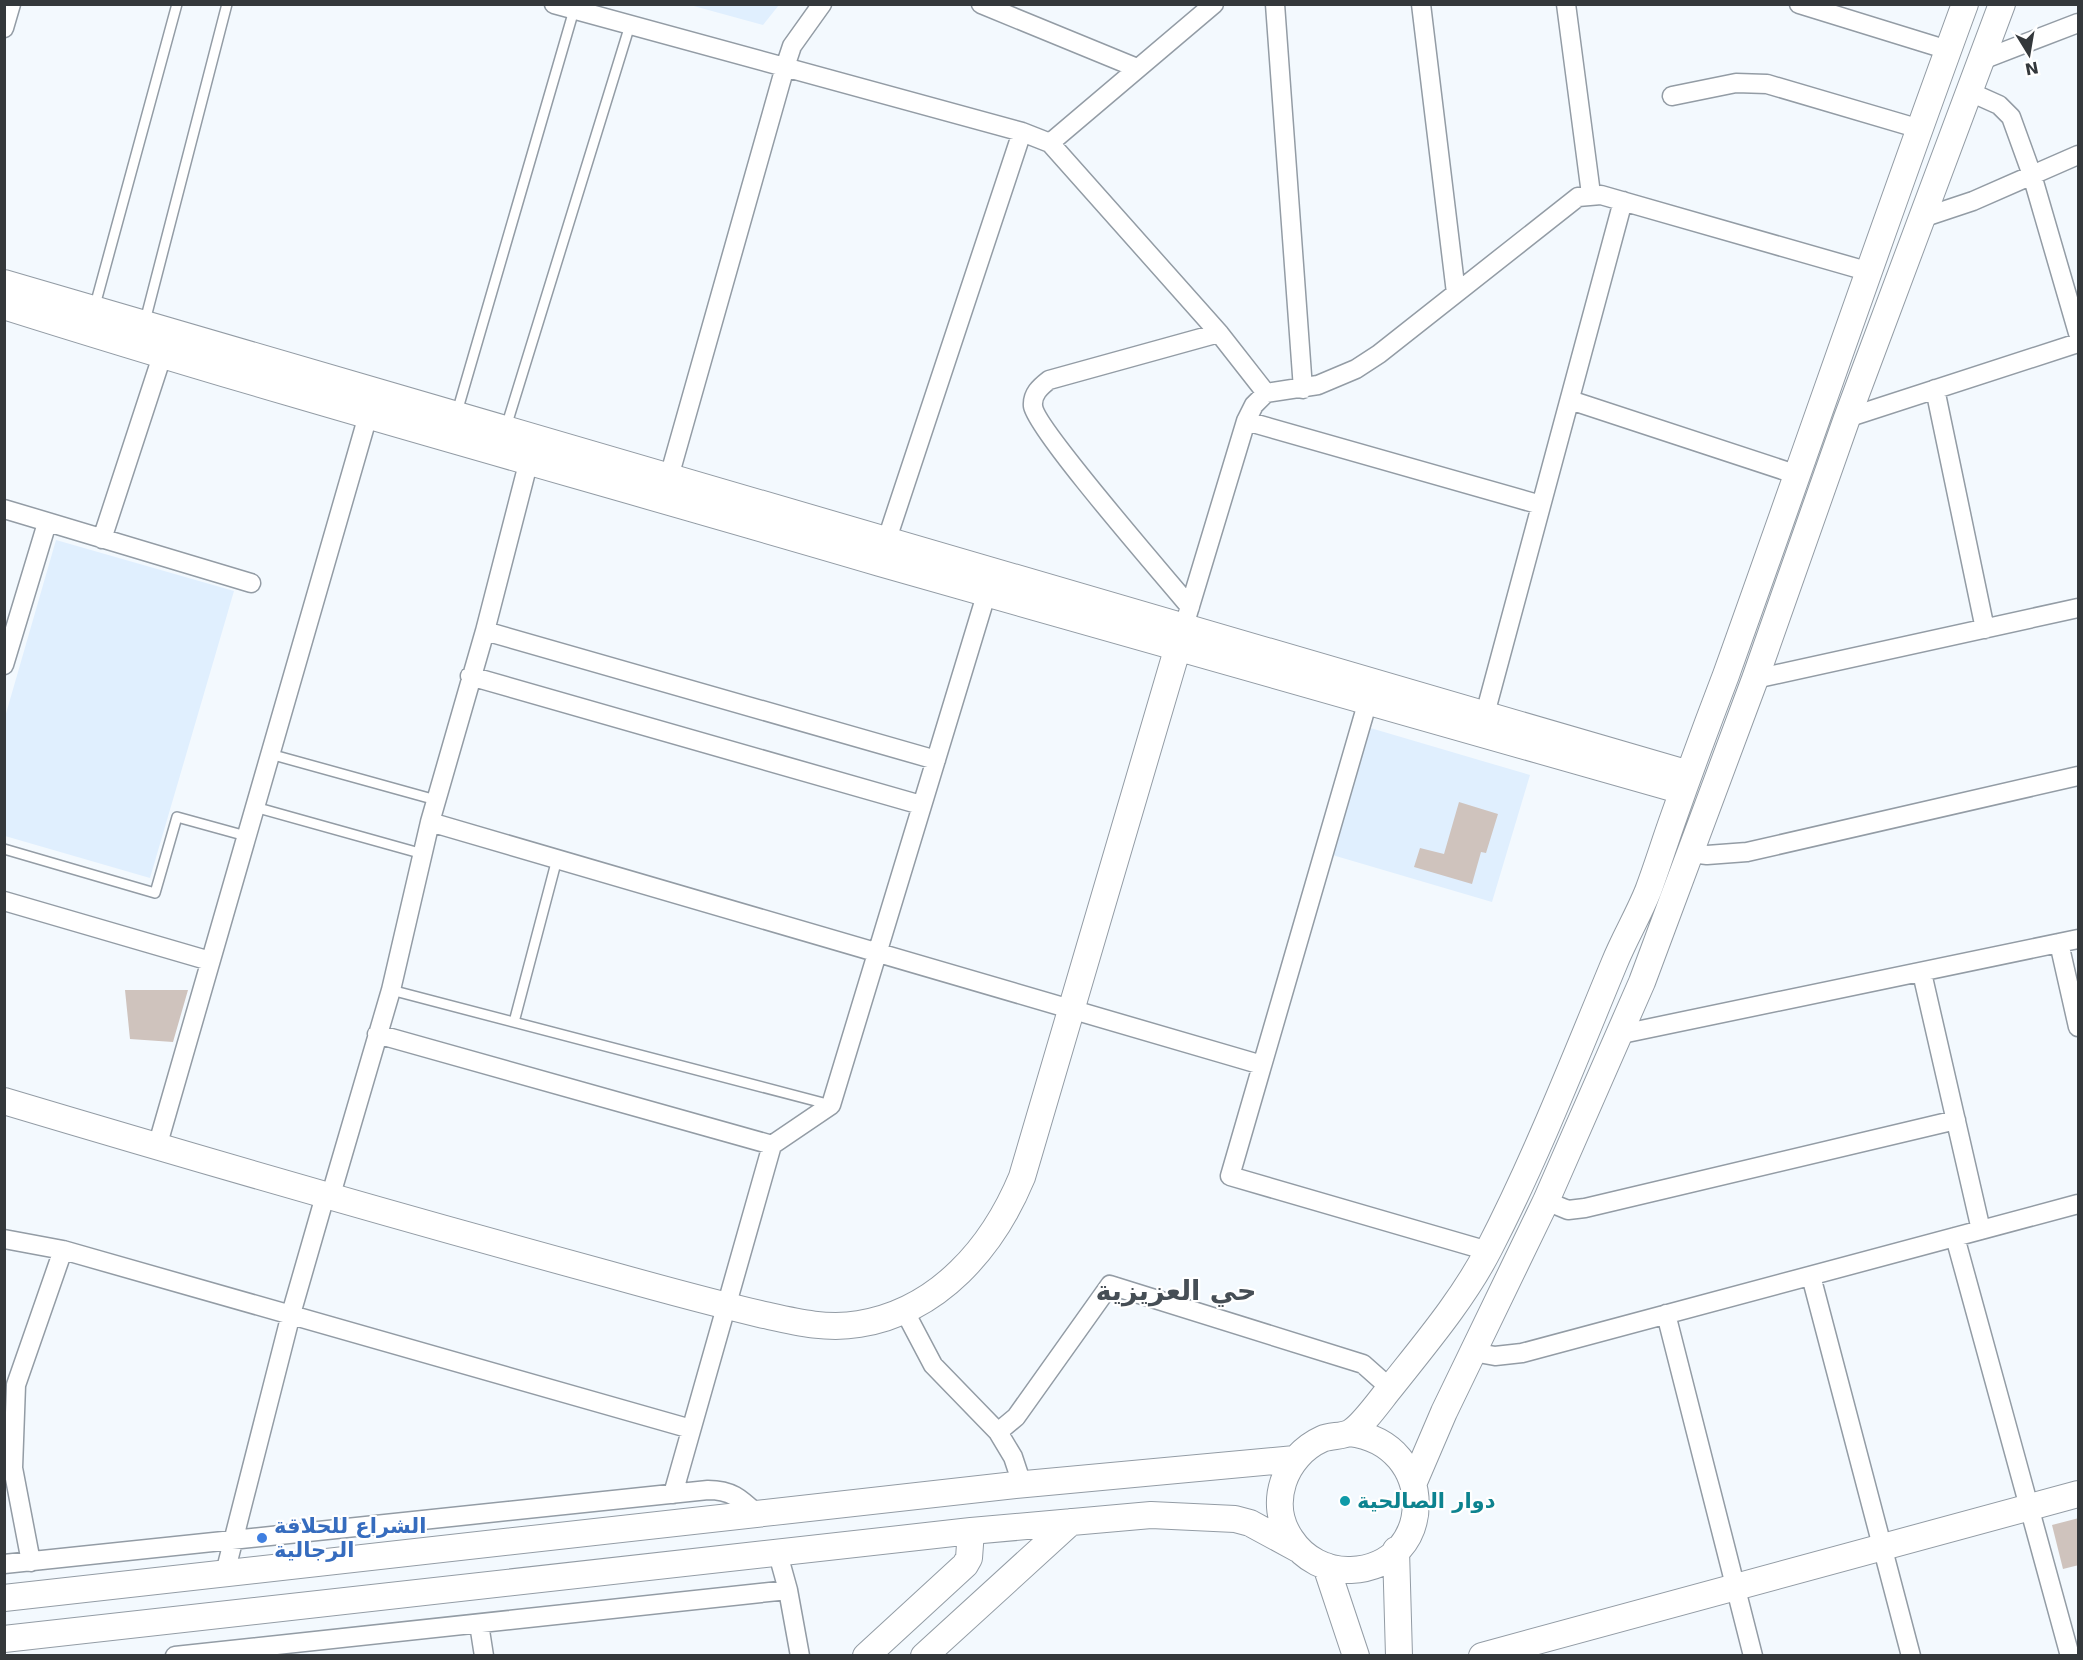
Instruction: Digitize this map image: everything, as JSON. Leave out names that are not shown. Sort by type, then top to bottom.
[{"type":"street","points":[[4,28],[11,4]]},
{"type":"street","points":[[554,4],[1022,132],[1050,143],[1219,333],[1266,393]]},
{"type":"street","points":[[669,477],[784,67],[799,36],[822,4]]},
{"type":"street","points":[[981,4],[1002,8],[1137,68]]},
{"type":"street","points":[[1050,143],[1214,4]]},
{"type":"street","points":[[1275,4],[1303,388]]},
{"type":"street","points":[[1420,4],[1456,292]]},
{"type":"street","points":[[1566,4],[1591,194]]},
{"type":"street","points":[[1350,1433],[1390,1388],[1446,1314],[1488,1251],[1648,890],[1965,4]]},
{"type":"street","points":[[1414,1482],[1473,1352],[1546,1201],[1642,982],[1755,679],[1847,418],[2002,4]]},
{"type":"street","points":[[1811,6],[1948,50]]},
{"type":"street","points":[[1982,60],[2079,23]]},
{"type":"street","points":[[1672,96],[1736,83],[1767,84],[1920,129]]},
{"type":"street","points":[[1970,92],[1999,105],[2011,117],[2032,175],[2079,333]]},
{"type":"street","points":[[886,539],[1022,132]]},
{"type":"street","points":[[1922,218],[1973,201],[2079,155]]},
{"type":"street","points":[[4,1101],[328,1197],[726,1306],[808,1325],[837,1326],[859,1324],[904,1310],[943,1288],[961,1272],[996,1230],[1010,1207],[1022,1177],[1246,421],[1254,405],[1266,393],[1303,388],[1335,378],[1379,354],[1570,201],[1591,194],[1623,201],[1870,272]]},
{"type":"street","points":[[1485,714],[1623,201]]},
{"type":"street","points":[[4,283],[1485,714],[1686,783]]},
{"type":"street","points":[[4,306],[162,356],[528,464],[986,595],[1184,628],[1367,704],[1686,783]]},
{"type":"street","points":[[1184,628],[1035,414],[1034,399],[1040,387],[1049,380],[1219,333]]},
{"type":"street","points":[[1847,418],[2079,343]]},
{"type":"street","points":[[102,539],[162,356]]},
{"type":"street","points":[[1935,389],[1985,629]]},
{"type":"street","points":[[157,1147],[375,390]]},
{"type":"street","points":[[1569,400],[1798,475]]},
{"type":"street","points":[[1246,421],[1541,505]]},
{"type":"street","points":[[225,1573],[291,1314],[391,990],[430,822],[470,676],[485,631],[528,464]]},
{"type":"street","points":[[4,509],[251,583]]},
{"type":"street","points":[[4,665],[47,523]]},
{"type":"street","points":[[673,1494],[772,1145],[831,1105],[986,595]]},
{"type":"street","points":[[1755,679],[2079,608]]},
{"type":"street","points":[[485,631],[936,760]]},
{"type":"street","points":[[470,676],[921,806]]},
{"type":"street","points":[[1367,704],[1230,1176],[1488,1251]]},
{"type":"street","points":[[1690,853],[1707,855],[1747,852],[2079,776]]},
{"type":"street","points":[[430,822],[1262,1065]]},
{"type":"street","points":[[4,901],[210,961]]},
{"type":"street","points":[[1617,1035],[2079,939]]},
{"type":"street","points":[[2059,943],[2079,1027]]},
{"type":"street","points":[[1922,973],[1982,1230]]},
{"type":"street","points":[[376,1034],[772,1145]]},
{"type":"street","points":[[1546,1201],[1568,1210],[1585,1208],[1956,1120]]},
{"type":"street","points":[[1473,1352],[1495,1356],[1522,1353],[2079,1204]]},
{"type":"street","points":[[1954,1237],[2070,1656]]},
{"type":"street","points":[[4,1239],[63,1250],[692,1429]]},
{"type":"street","points":[[31,1562],[13,1468],[16,1385],[63,1250]]},
{"type":"street","points":[[1811,1276],[1911,1656]]},
{"type":"street","points":[[998,1432],[1016,1417],[1110,1285],[1363,1364],[1390,1388]]},
{"type":"street","points":[[904,1310],[933,1365],[998,1432],[1013,1457],[1022,1484]]},
{"type":"street","points":[[1666,1314],[1753,1656]]},
{"type":"street","points":[[12,1644],[971,1531],[1151,1515],[1212,1516],[1250,1523],[1326,1566],[1351,1570],[1375,1564],[1396,1550],[1410,1531],[1414,1519],[1416,1494],[1414,1482],[1408,1469],[1390,1447],[1371,1437],[1350,1433],[1319,1440],[1294,1459],[1282,1484],[1280,1512],[1291,1540],[1301,1551]]},
{"type":"street","points":[[4,1598],[1022,1484],[1294,1459]]},
{"type":"street","points":[[4,1564],[725,1490],[736,1494],[757,1514]]},
{"type":"street","points":[[1482,1656],[1534,1649],[1735,1587],[2079,1494]]},
{"type":"street","points":[[924,1656],[1071,1522]]},
{"type":"street","points":[[866,1656],[965,1565],[969,1558],[971,1531]]},
{"type":"street","points":[[1396,1550],[1399,1656]]},
{"type":"street","points":[[778,1554],[788,1590],[800,1656]]},
{"type":"street","points":[[1326,1566],[1356,1656]]},
{"type":"street","points":[[174,1656],[788,1590]]},
{"type":"street","points":[[479,1624],[484,1656]]},
{"type":"lane","points":[[94,309],[177,4]]},
{"type":"lane","points":[[144,324],[227,4]]},
{"type":"lane","points":[[456,415],[574,10]]},
{"type":"lane","points":[[505,429],[630,25]]},
{"type":"lane","points":[[270,754],[436,800]]},
{"type":"lane","points":[[255,807],[423,854]]},
{"type":"lane","points":[[4,849],[155,893],[177,817],[246,836]]},
{"type":"lane","points":[[514,1022],[557,859]]},
{"type":"lane","points":[[391,990],[831,1105]]},
{"type":"shaded area","points":[[690,5],[779,5],[763,25]]},
{"type":"shaded area","points":[[56,540],[234,591],[150,878],[5,836],[5,717]]},
{"type":"shaded area","points":[[1367,727],[1530,775],[1492,902],[1329,854]]},
{"type":"building","points":[[1459,802],[1498,814],[1486,853],[1481,852],[1472,884],[1414,867],[1420,848],[1444,854]]},
{"type":"building","points":[[125,990],[188,990],[173,1042],[130,1039]]},
{"type":"building","points":[[2079,1518],[2079,1565],[2063,1569],[2052,1525]]},
{"type":"place","name":"دوار الصالحية","points":[[1345,1501]]},
{"type":"place","name":"الشراع للحلاقة الرجالية","points":[[262,1538]]},
{"type":"district","name":"حي العزيزية","points":[[1176,1291]]}]
